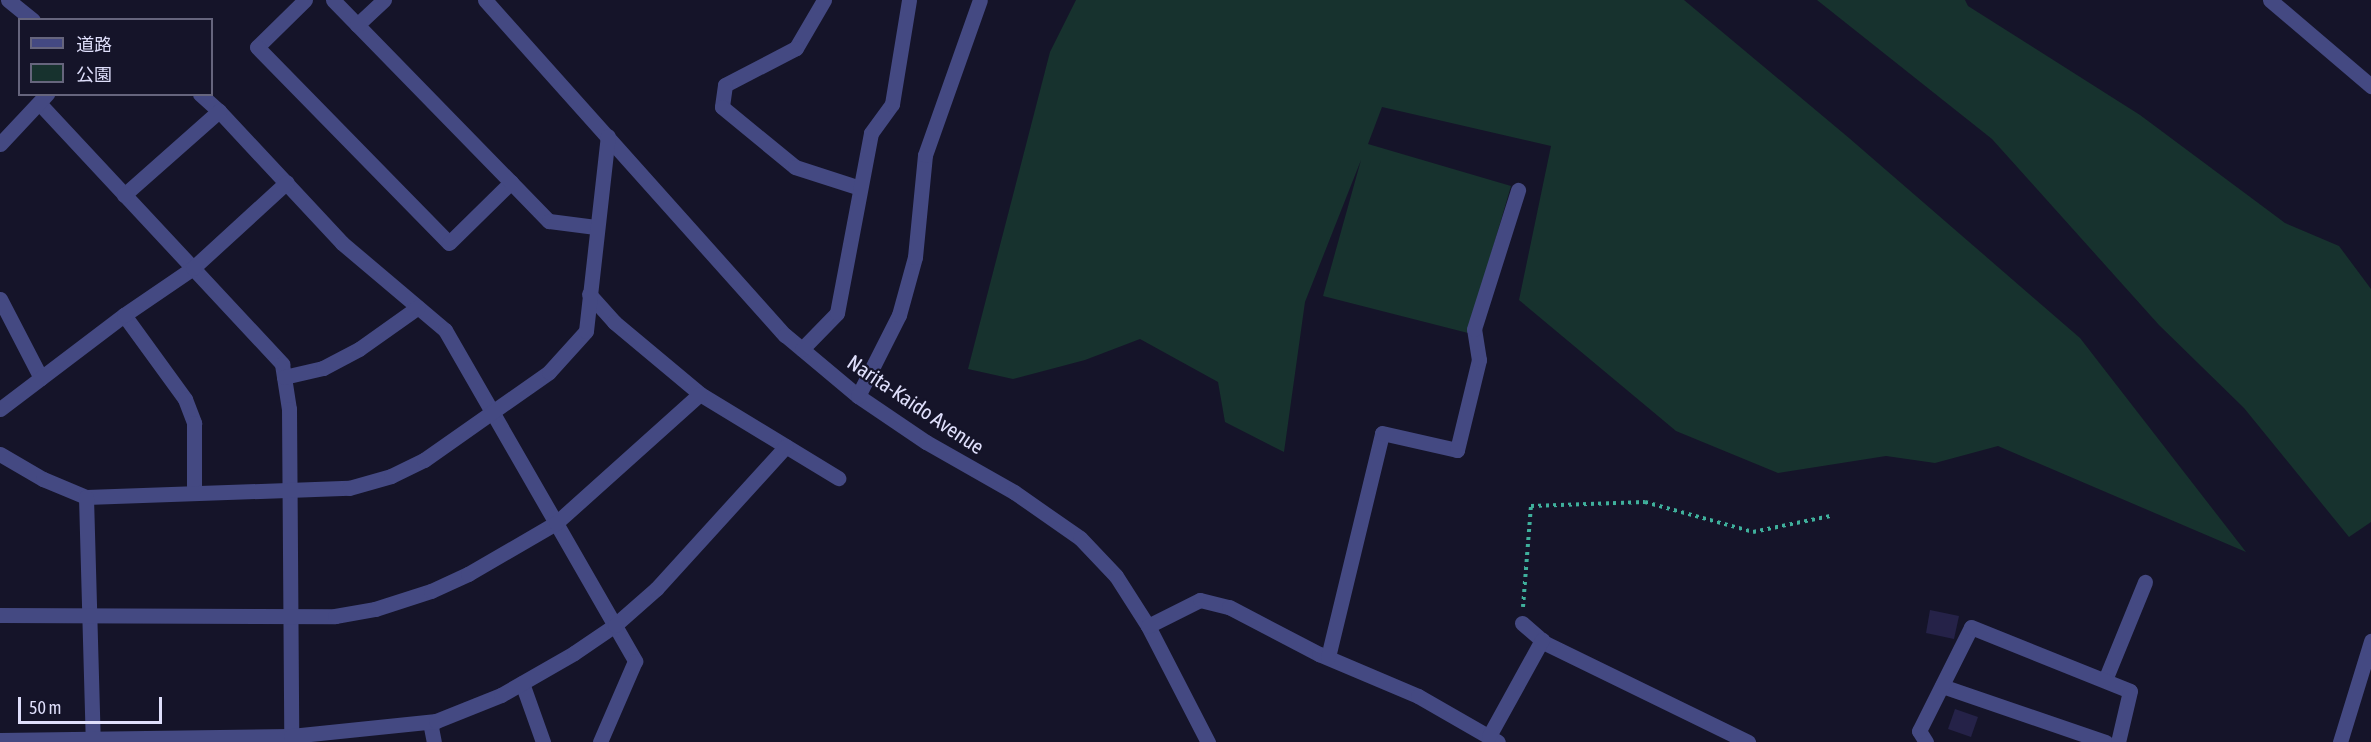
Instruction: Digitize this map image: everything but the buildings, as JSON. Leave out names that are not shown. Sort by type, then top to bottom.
[{"type":"street","points":[[0,6],[7,0],[30,18]]},
{"type":"street","points":[[305,0],[257,47],[449,243],[511,182]]},
{"type":"street","points":[[333,0],[549,221],[596,226]]},
{"type":"street","points":[[357,25],[384,0]]},
{"type":"street","name":"Narita-Kaido Avenue","points":[[485,0],[785,335],[858,396],[926,442],[1014,492],[1080,538],[1116,576],[1148,626],[1208,742]]},
{"type":"street","points":[[824,0],[796,48],[724,85],[722,107],[795,167],[860,189]]},
{"type":"street","points":[[802,349],[837,313],[871,133],[892,104],[909,0]]},
{"type":"street","points":[[858,396],[899,315],[915,257],[925,155],[980,0]]},
{"type":"street","points":[[2280,3],[2371,86]]},
{"type":"street","points":[[202,96],[287,182],[342,243],[445,330],[635,661],[600,742]]},
{"type":"street","points":[[0,144],[43,99],[124,195],[282,364],[289,409],[291,736]]},
{"type":"street","points":[[124,195],[219,111]]},
{"type":"street","points":[[0,454],[43,479],[86,497],[350,488],[391,476],[424,460],[549,372],[586,331],[596,226],[608,136]]},
{"type":"street","points":[[0,409],[124,315],[193,268],[287,182]]},
{"type":"street","points":[[1328,657],[1382,433],[1457,450],[1479,360],[1474,329],[1518,190]]},
{"type":"street","points":[[589,294],[614,322],[700,394],[838,478]]},
{"type":"street","points":[[0,299],[41,378]]},
{"type":"street","points":[[284,377],[323,368],[359,349],[418,308]]},
{"type":"street","points":[[124,315],[185,399],[194,423],[194,493]]},
{"type":"street","points":[[0,615],[335,616],[375,609],[431,591],[468,574],[556,523],[700,394]]},
{"type":"street","points":[[0,740],[207,740],[291,736],[326,738],[430,722],[501,695],[574,653],[615,625],[656,589],[786,446]]},
{"type":"street","points":[[86,497],[93,741]]},
{"type":"street","points":[[2105,680],[2145,582]]},
{"type":"street","points":[[1148,626],[1200,600],[1229,607],[1328,657],[1418,696],[1493,739],[1542,640]]},
{"type":"street","points":[[1522,623],[1542,640],[1748,742]]},
{"type":"street","points":[[1926,742],[1919,731],[1971,627],[2130,691],[2118,742]]},
{"type":"street","points":[[2340,742],[2371,641]]},
{"type":"street","points":[[522,683],[543,742]]},
{"type":"street","points":[[1942,686],[2106,742]]},
{"type":"street","points":[[430,722],[434,742]]},
{"type":"path","points":[[1522,623],[1531,506],[1645,502],[1752,532],[1830,516]]},
{"type":"green space","points":[[1076,0],[1684,0],[1849,138],[2080,338],[2246,552],[1998,446],[1935,463],[1886,456],[1778,473],[1676,431],[1519,300],[1551,146],[1382,107],[1368,144],[1511,186],[1468,333],[1323,296],[1361,160],[1305,302],[1284,452],[1225,422],[1218,382],[1140,339],[1085,360],[1013,379],[968,369],[1050,52]]},
{"type":"green space","points":[[1817,0],[1965,0],[1968,6],[2140,115],[2285,223],[2339,246],[2371,289],[2371,522],[2349,537],[2244,408],[2159,325],[1992,139]]}]
